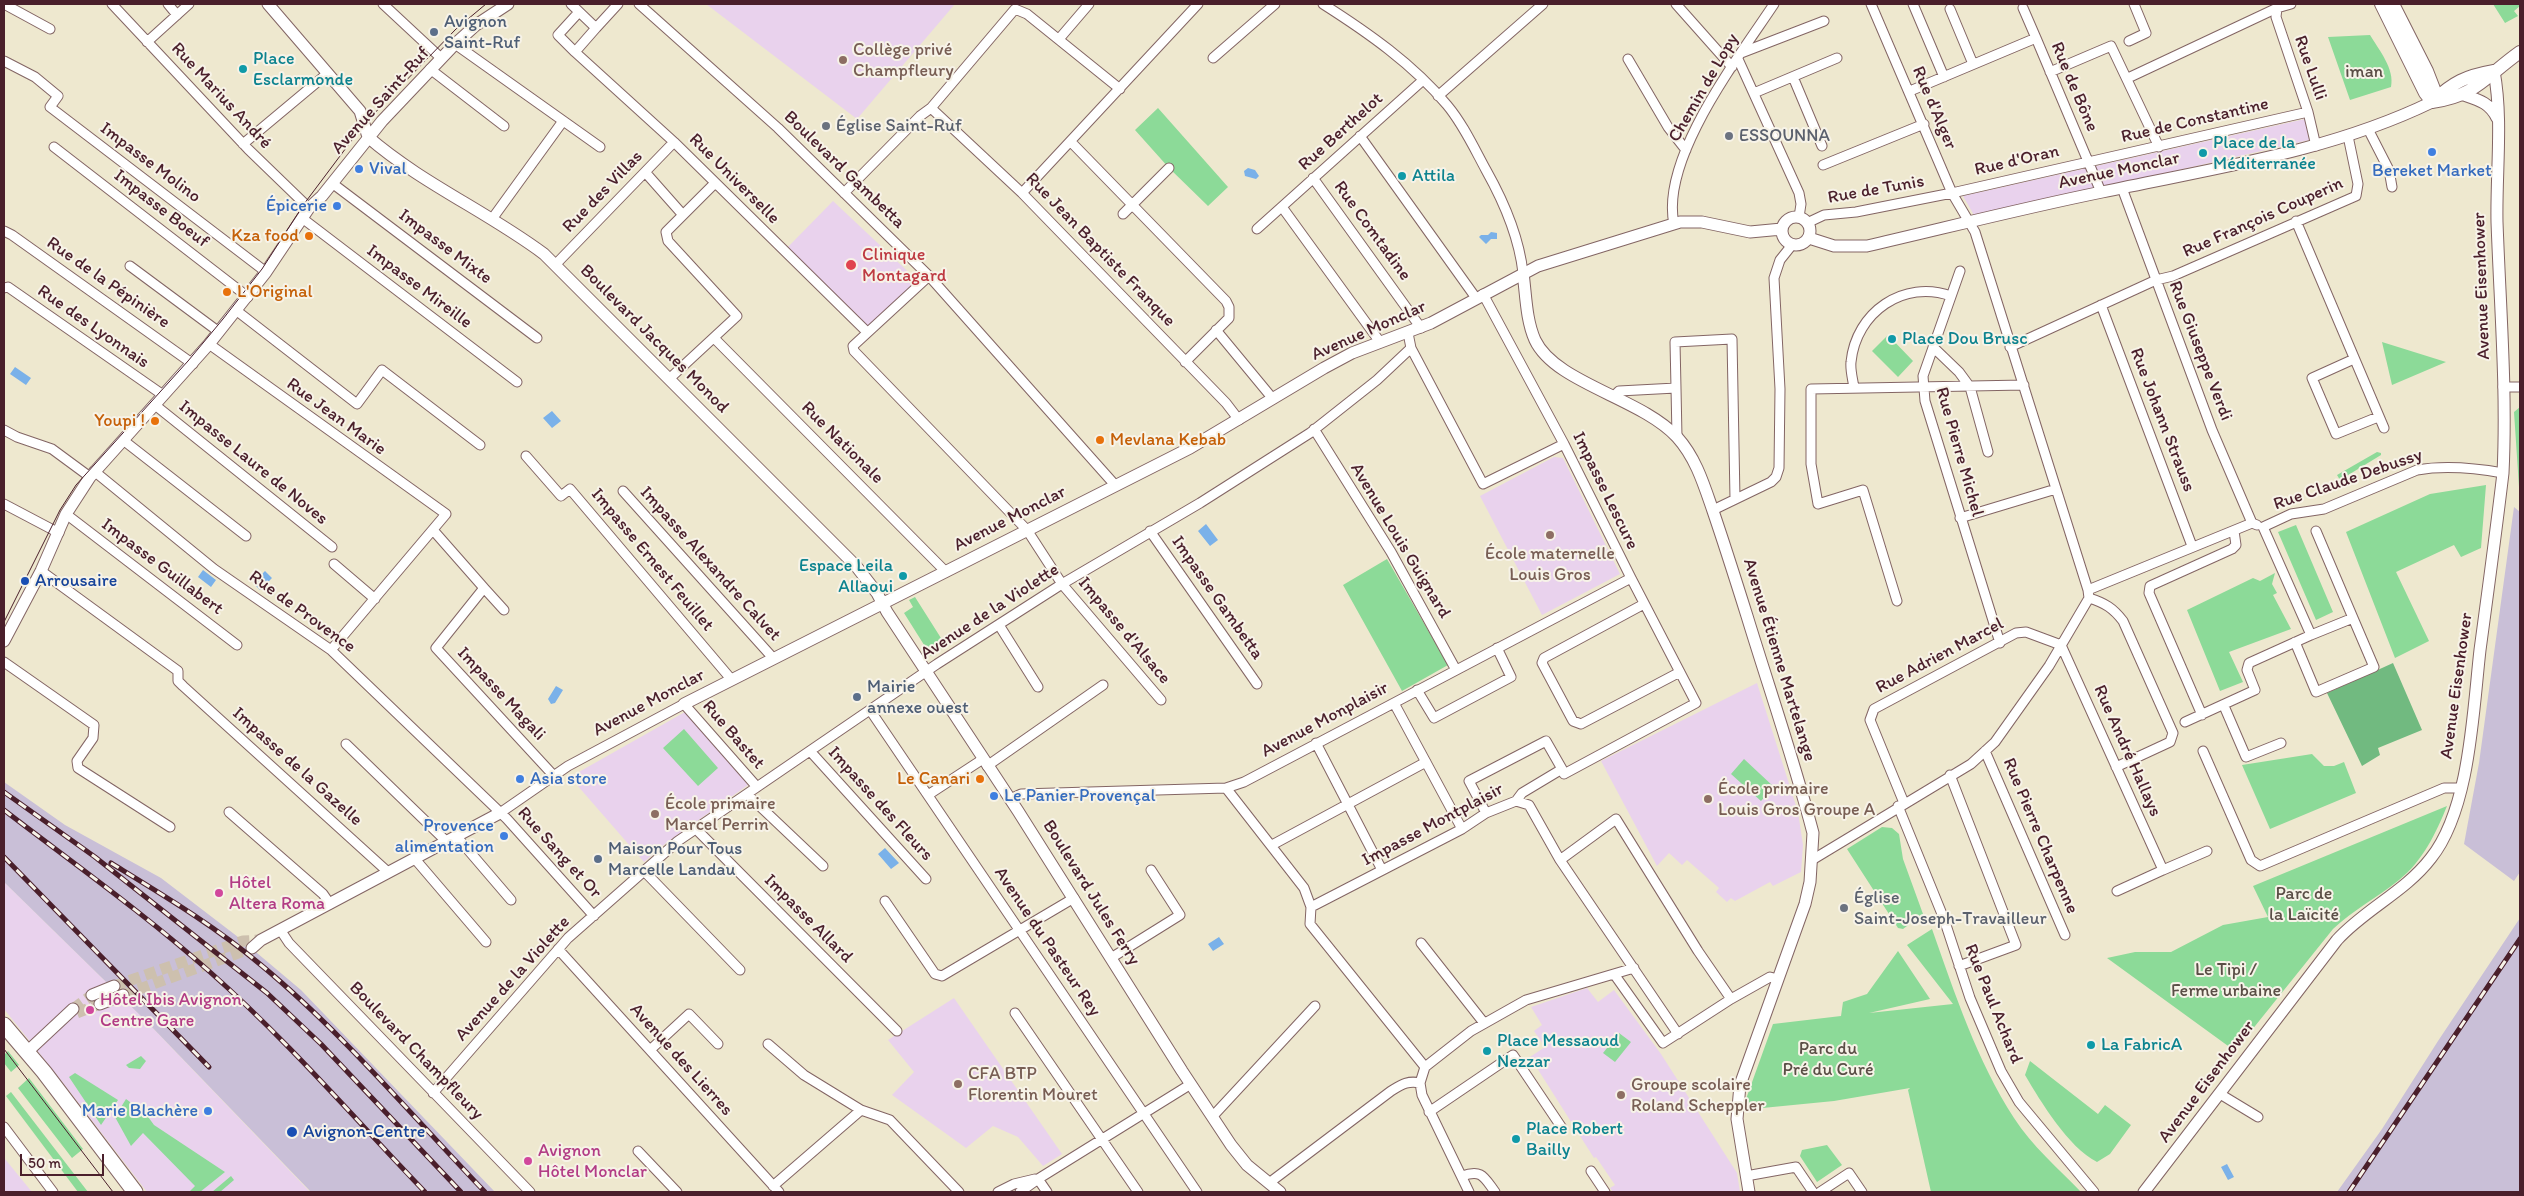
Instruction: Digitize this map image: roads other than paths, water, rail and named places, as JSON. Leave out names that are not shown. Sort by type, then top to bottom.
[{"type":"main road","points":[[2381,4],[2425,93],[2432,102]]},
{"type":"main road","points":[[2393,4],[2434,89],[2432,102]]},
{"type":"main road","name":"Avenue Monclar","points":[[2432,102],[2464,95],[2479,86],[2494,71],[2520,52]]},
{"type":"main road","name":"Avenue Monclar","points":[[2432,102],[2452,84],[2472,75],[2494,71]]},
{"type":"main road","points":[[4,1025],[28,1052],[135,1192]]},
{"type":"street","points":[[4,4],[50,29]]},
{"type":"street","name":"Rue Marius André","points":[[112,4],[306,213]]},
{"type":"street","points":[[168,4],[177,14]]},
{"type":"street","points":[[147,42],[190,4]]},
{"type":"street","points":[[268,4],[360,111],[368,136]]},
{"type":"street","points":[[383,4],[441,58]]},
{"type":"street","name":"Avenue Saint-Ruf","points":[[4,641],[8,624],[41,571],[66,514],[92,474],[192,364],[248,297],[306,213],[368,136],[455,44],[476,25],[508,4]]},
{"type":"street","points":[[571,4],[596,28]]},
{"type":"street","points":[[575,52],[618,4]]},
{"type":"street","name":"Boulevard Gambetta","points":[[638,4],[778,128],[929,276],[1115,485]]},
{"type":"street","points":[[1059,39],[1089,4]]},
{"type":"street","points":[[1022,193],[1198,4]]},
{"type":"street","points":[[1214,58],[1275,4]]},
{"type":"street","points":[[1324,4],[1359,27],[1438,96],[1469,140],[1502,200],[1518,242],[1523,273]]},
{"type":"street","points":[[1438,96],[1543,4]]},
{"type":"street","points":[[1676,4],[1732,67]]},
{"type":"street","name":"Chemin de Lopy","points":[[1674,224],[1671,202],[1689,140],[1732,67],[1774,4]]},
{"type":"street","name":"Rue d'Alger","points":[[1871,4],[1910,91],[1952,193],[1971,223],[2089,594]]},
{"type":"street","points":[[1913,4],[1944,77]]},
{"type":"street","points":[[2129,41],[2146,33],[2134,4]]},
{"type":"street","points":[[2128,78],[2285,6]]},
{"type":"street","name":"Rue Lulli","points":[[2285,6],[2276,17],[2308,112],[2316,146]]},
{"type":"street","points":[[2023,8],[2036,38]]},
{"type":"street","points":[[844,193],[920,116],[931,108],[1015,9],[1027,14],[1120,89]]},
{"type":"street","points":[[1950,9],[1974,64]]},
{"type":"street","name":"Rue Universelle","points":[[580,12],[558,35],[674,142],[714,184],[867,332]]},
{"type":"street","points":[[1803,220],[1791,218],[1785,222],[1782,229],[1786,242],[1792,245],[1802,245],[1809,238],[1810,228],[1803,220],[1799,193],[1739,56],[1824,21]]},
{"type":"street","name":"Rue de Bône","points":[[1910,91],[2036,38],[2101,192]]},
{"type":"street","points":[[455,44],[600,147]]},
{"type":"street","points":[[2050,72],[2112,46],[2159,147]]},
{"type":"street","points":[[1754,93],[1837,58]]},
{"type":"street","points":[[1628,59],[1668,127],[1686,150]]},
{"type":"street","name":"Impasse Molino","points":[[4,61],[35,77],[58,96],[50,107],[266,272]]},
{"type":"street","points":[[430,69],[504,126]]},
{"type":"street","name":"Avenue Eisenhower","points":[[2144,1192],[2346,930],[2356,920],[2402,889],[2432,858],[2453,818],[2470,736],[2503,473],[2505,431],[2498,221],[2498,122],[2494,71]]},
{"type":"street","points":[[243,144],[328,73]]},
{"type":"street","points":[[1793,77],[1822,146]]},
{"type":"street","name":"Rue Berthelot","points":[[1257,229],[1422,81]]},
{"type":"street","points":[[2464,95],[2483,101],[2491,108],[2498,122]]},
{"type":"street","name":"Avenue Monclar","points":[[1809,238],[1834,246],[1867,246],[2101,192],[2316,146],[2368,129],[2432,102]]},
{"type":"street","name":"Rue Jean Baptiste Franque","points":[[931,108],[1022,193],[1186,362],[1239,420]]},
{"type":"street","name":"Rue de Constantine","points":[[2089,161],[2159,147],[2308,112]]},
{"type":"street","points":[[492,219],[563,121]]},
{"type":"street","points":[[1823,165],[1924,124]]},
{"type":"street","points":[[2368,129],[2389,170],[2392,187]]},
{"type":"street","name":"Boulevard Jacques Monod","points":[[368,136],[410,168],[523,238],[555,265],[856,566],[882,604]]},
{"type":"street","name":"Impasse Lescure","points":[[1360,136],[1479,296],[1564,444],[1630,578],[1696,704]]},
{"type":"street","name":"Rue François Couperin","points":[[2010,347],[2156,280],[2173,276],[2356,196],[2358,184],[2348,136]]},
{"type":"street","name":"Rue des Villas","points":[[555,265],[674,142]]},
{"type":"street","points":[[1071,142],[1226,301],[1229,318],[1186,362]]},
{"type":"street","name":"Impasse Boeuf","points":[[54,147],[248,297]]},
{"type":"street","name":"Rue d'Oran","points":[[1952,193],[2089,161]]},
{"type":"street","points":[[1123,214],[1169,168]]},
{"type":"street","points":[[645,172],[683,215]]},
{"type":"street","name":"Rue Comtadine","points":[[1313,178],[1421,328]]},
{"type":"street","name":"Impasse Mixte","points":[[332,183],[537,338]]},
{"type":"street","points":[[669,379],[737,316],[668,241],[666,232],[714,184]]},
{"type":"street","name":"Rue Giuseppe Verdi","points":[[2122,188],[2215,438],[2252,523]]},
{"type":"street","name":"Rue de Tunis","points":[[1803,220],[1856,212],[1952,193]]},
{"type":"street","points":[[1282,206],[1380,342]]},
{"type":"street","name":"Impasse Mireille","points":[[306,213],[517,382]]},
{"type":"street","points":[[2296,221],[2384,428]]},
{"type":"street","name":"Avenue Monclar","points":[[252,948],[261,940],[452,840],[500,813],[554,776],[731,679],[1190,448],[1324,368],[1380,342],[1421,328],[1523,273],[1559,259],[1674,224],[1695,222],[1750,232],[1782,229]]},
{"type":"street","name":"Rue de la Pépinière","points":[[4,231],[12,234],[192,364]]},
{"type":"street","points":[[1713,510],[1771,482],[1776,477],[1779,468],[1780,389],[1774,278],[1780,260],[1792,245]]},
{"type":"street","points":[[130,266],[219,332]]},
{"type":"street","name":"Rue Pierre Michel","points":[[1960,271],[1923,376],[1925,401],[2000,642]]},
{"type":"street","name":"Avenue Étienne Martelange","points":[[1523,273],[1531,324],[1535,339],[1542,352],[1558,367],[1648,413],[1677,438],[1695,464],[1713,510],[1804,797],[1813,833],[1812,860],[1805,904],[1745,1067],[1737,1100],[1739,1138],[1749,1192]]},
{"type":"street","points":[[929,276],[867,332],[853,346],[854,351],[1027,530]]},
{"type":"street","name":"Rue des Lyonnais","points":[[4,288],[8,287],[163,395]]},
{"type":"street","points":[[1854,388],[1851,363],[1853,350],[1858,335],[1875,311],[1887,303],[1913,292],[1928,290],[1951,296]]},
{"type":"street","name":"Rue Johann Strauss","points":[[2101,305],[2192,546]]},
{"type":"street","points":[[237,310],[357,404],[382,370],[480,445]]},
{"type":"street","points":[[1216,330],[1273,399]]},
{"type":"street","points":[[1408,333],[1411,348],[1483,484],[1564,444]]},
{"type":"street","name":"Rue Nationale","points":[[714,338],[946,572]]},
{"type":"street","points":[[1677,438],[1675,342],[1732,339],[1735,499]]},
{"type":"street","name":"Rue Jean Marie","points":[[209,344],[446,514],[433,530]]},
{"type":"street","points":[[1933,347],[1959,372],[1970,387],[1988,452]]},
{"type":"street","name":"Avenue de la Violette","points":[[433,1093],[558,949],[644,871],[696,829],[925,672],[1062,584],[1200,503],[1314,430],[1377,380],[1411,348]]},
{"type":"street","points":[[2354,359],[2312,378],[2323,405],[2336,434],[2378,417]]},
{"type":"street","points":[[1897,601],[1863,490],[1818,504],[1812,464],[1811,389],[2024,385]]},
{"type":"street","points":[[2503,387],[2520,387]]},
{"type":"street","points":[[1614,396],[1619,391],[1676,388]]},
{"type":"street","name":"Impasse Laure de Noves","points":[[155,405],[332,547]]},
{"type":"street","name":"Rue de Provence","points":[[4,430],[17,437],[52,449],[92,474],[214,568],[331,650],[500,813]]},
{"type":"street","name":"Avenue Louis Guignard","points":[[1314,430],[1391,552],[1456,670]]},
{"type":"street","points":[[123,440],[246,536]]},
{"type":"street","name":"Impasse Ernest Feuillet","points":[[526,456],[560,496],[570,489],[731,679]]},
{"type":"street","name":"Rue Claude Debussy","points":[[2263,526],[2292,514],[2324,509],[2417,470],[2433,467],[2464,468],[2503,473]]},
{"type":"street","points":[[1960,518],[2056,489]]},
{"type":"street","name":"Impasse Alexandre Calvet","points":[[623,491],[773,658]]},
{"type":"street","points":[[4,504],[59,533]]},
{"type":"street","name":"Impasse Guillabert","points":[[66,514],[237,645]]},
{"type":"street","points":[[2089,594],[2192,546],[2252,523],[2263,526],[2311,635]]},
{"type":"street","points":[[331,650],[433,530],[504,610]]},
{"type":"street","name":"Impasse d'Alsace","points":[[1027,530],[1062,584],[1161,700]]},
{"type":"street","name":"Impasse Gambetta","points":[[1150,531],[1257,684]]},
{"type":"street","points":[[2202,716],[2149,593],[2150,586],[2232,549],[2236,545],[2234,531]]},
{"type":"street","points":[[2295,642],[2316,692],[2374,667],[2316,531]]},
{"type":"street","points":[[334,564],[375,599]]},
{"type":"street","name":"Impasse de la Gazelle","points":[[41,571],[178,671],[178,681],[183,686],[388,872]]},
{"type":"street","name":"Avenue Monplaisir","points":[[1010,799],[1021,794],[1226,788],[1244,782],[1630,578]]},
{"type":"street","name":"Impasse Magali","points":[[484,588],[436,648],[554,776]]},
{"type":"street","points":[[1812,860],[1901,804],[1971,764],[1985,751],[2004,732],[2020,709],[2086,606],[2089,594]]},
{"type":"street","points":[[2089,594],[2115,610],[2123,621],[2173,733],[2170,742],[2116,767]]},
{"type":"street","name":"Boulevard Jules Ferry","points":[[882,604],[1074,898],[1191,1084],[1247,1165],[1280,1192]]},
{"type":"street","points":[[1644,604],[1544,658],[1542,663],[1573,721],[1581,724],[1680,672]]},
{"type":"street","points":[[2185,722],[2224,706],[2255,690],[2247,670],[2249,663],[2353,618]]},
{"type":"street","points":[[999,625],[1038,687]]},
{"type":"street","name":"Rue Adrien Marcel","points":[[1901,804],[1870,720],[1870,715],[1874,709],[2016,634],[2026,632],[2061,645]]},
{"type":"street","name":"Rue André Hallays","points":[[2061,645],[2163,870]]},
{"type":"street","points":[[1417,690],[1434,718],[1511,677],[1497,648]]},
{"type":"street","points":[[4,662],[94,725],[92,738],[77,761],[78,768],[170,827]]},
{"type":"street","points":[[928,795],[985,762],[1104,685]]},
{"type":"street","points":[[1394,702],[1462,829]]},
{"type":"street","name":"Rue Bastet","points":[[684,704],[757,787]]},
{"type":"street","name":"Impasse Montplaisir","points":[[1310,906],[1462,829],[1486,813],[1516,801],[1522,793],[1562,769],[1564,774],[1696,704]]},
{"type":"street","points":[[2224,706],[2246,757],[2281,743]]},
{"type":"street","name":"Avenue du Pasteur Rey","points":[[870,710],[1197,1192]]},
{"type":"street","points":[[1486,813],[1469,781],[1546,740],[1562,769]]},
{"type":"street","points":[[1316,743],[1382,870]]},
{"type":"street","points":[[346,744],[452,840],[511,900]]},
{"type":"street","name":"Impasse des Fleurs","points":[[810,751],[926,880]]},
{"type":"street","name":"Rue Pierre Charpenne","points":[[1985,751],[2065,935]]},
{"type":"street","points":[[2203,751],[2251,860],[2260,866],[2444,788],[2460,788]]},
{"type":"street","points":[[1272,845],[1426,762]]},
{"type":"street","points":[[1950,776],[2016,945],[1959,966]]},
{"type":"street","points":[[1226,788],[1304,888],[1310,906],[1310,924],[1425,1067]]},
{"type":"street","points":[[748,794],[823,866]]},
{"type":"street","points":[[1516,801],[1529,805],[1560,860],[1678,1034]]},
{"type":"street","name":"Rue Paul Achard","points":[[1901,804],[1944,919],[1970,998],[1992,1052],[2019,1102],[2094,1192]]},
{"type":"street","points":[[230,812],[323,894],[330,904]]},
{"type":"street","name":"Rue Sang et Or","points":[[500,813],[594,916]]},
{"type":"street","points":[[1560,860],[1616,819],[1698,951],[1731,998]]},
{"type":"street","name":"Impasse Allard","points":[[696,829],[898,1031]]},
{"type":"street","points":[[2117,891],[2207,851]]},
{"type":"street","points":[[415,860],[486,942]]},
{"type":"street","points":[[1111,958],[1180,915],[1150,870]]},
{"type":"street","points":[[644,871],[740,970]]},
{"type":"street","points":[[885,901],[935,974],[942,976],[1074,898]]},
{"type":"street","name":"Boulevard Champfleury","points":[[281,931],[290,943],[433,1093],[530,1192]]},
{"type":"street","points":[[1421,943],[1484,1023]]},
{"type":"street","name":"Avenue des Lierres","points":[[558,949],[776,1189]]},
{"type":"street","points":[[1469,1192],[1422,1095],[1420,1083],[1425,1067],[1484,1023],[1526,1000],[1634,968]]},
{"type":"street","points":[[1614,974],[1663,1043],[1731,998],[1770,977],[1778,980]]},
{"type":"street","points":[[114,986],[96,1000],[123,995]]},
{"type":"street","points":[[1213,1116],[1315,1006]]},
{"type":"street","points":[[28,1052],[75,1011]]},
{"type":"street","points":[[1015,1013],[1138,1192]]},
{"type":"street","points":[[650,1050],[689,1014],[718,1044]]},
{"type":"street","points":[[768,1044],[804,1075],[861,1110],[890,1120],[959,1192]]},
{"type":"street","points":[[1429,1112],[1513,1055],[1562,1128]]},
{"type":"street","points":[[1269,1183],[1397,1087],[1412,1081],[1420,1083]]},
{"type":"street","points":[[1020,1192],[1101,1139],[1191,1084]]},
{"type":"street","points":[[2220,1094],[2258,1117]]},
{"type":"street","points":[[776,1189],[861,1110]]},
{"type":"street","points":[[4,1127],[53,1192]]},
{"type":"street","points":[[638,1151],[677,1192]]},
{"type":"street","points":[[1746,1176],[1796,1167],[1813,1192]]},
{"type":"street","points":[[1591,1171],[1605,1192]]},
{"type":"street","points":[[1462,1176],[1473,1172],[1483,1175],[1496,1192]]},
{"type":"street","points":[[1820,1192],[1849,1173],[1862,1192]]},
{"type":"street","points":[[998,1192],[1014,1184],[1038,1179]]},
{"type":"street","points":[[1038,1179],[1047,1192]]},
{"type":"water","points":[[1248,168],[1255,170],[1259,176],[1256,179],[1245,176],[1244,171]]},
{"type":"water","points":[[1491,232],[1497,233],[1497,239],[1491,239],[1486,244],[1479,237],[1481,235],[1488,235]]},
{"type":"water","points":[[15,367],[31,378],[26,385],[10,374]]},
{"type":"water","points":[[552,411],[561,421],[552,428],[543,418]]},
{"type":"water","points":[[1206,524],[1218,540],[1210,546],[1198,531]]},
{"type":"water","points":[[203,570],[216,580],[211,587],[198,577]]},
{"type":"water","points":[[265,571],[272,578],[260,590],[253,583]]},
{"type":"water","points":[[556,686],[563,690],[555,703],[551,704],[548,699]]},
{"type":"water","points":[[885,848],[899,863],[891,869],[878,854]]},
{"type":"water","points":[[1219,937],[1224,944],[1213,951],[1208,944]]},
{"type":"water","points":[[2227,1164],[2234,1177],[2228,1180],[2221,1167]]},
{"type":"tunnel","points":[[114,986],[243,941],[261,940]]},
{"type":"tunnel","points":[[123,995],[252,948]]},
{"type":"tunnel","points":[[73,1009],[92,995]]},
{"type":"tunnel","points":[[77,1013],[100,1004]]},
{"type":"tram line","points":[[4,622],[60,510],[76,485],[188,361],[223,319],[262,269],[304,204],[364,124],[456,29],[486,4]]},
{"type":"tram line","points":[[4,1049],[113,1192]]},
{"type":"railway","points":[[4,792],[95,857],[267,993],[321,1044],[461,1192]]},
{"type":"railway","points":[[4,810],[134,909],[210,972],[293,1052],[425,1192]]},
{"type":"railway","points":[[4,857],[209,1067]]},
{"type":"railway","points":[[111,863],[188,911],[225,937],[291,991],[349,1047],[485,1192]]},
{"type":"railway","points":[[2349,1192],[2520,939]]},
{"type":"place","name":"Avignon Saint-Ruf","points":[[434,32]]},
{"type":"place","name":"Collège privé Champfleury","points":[[843,60]]},
{"type":"place","name":"Place Esclarmonde","points":[[243,69]]},
{"type":"place","name":"Église Saint-Ruf","points":[[826,126]]},
{"type":"place","name":"ESSOUNNA","points":[[1729,136]]},
{"type":"place","name":"Bereket Market","points":[[2432,152]]},
{"type":"place","name":"Place de la Méditerranée","points":[[2203,153]]},
{"type":"place","name":"Vival","points":[[359,169]]},
{"type":"place","name":"Attila","points":[[1402,176]]},
{"type":"place","name":"Épicerie","points":[[337,206]]},
{"type":"place","name":"Kza food","points":[[309,236]]},
{"type":"place","name":"Clinique Montagard","points":[[851,265]]},
{"type":"place","name":"L'Original","points":[[227,292]]},
{"type":"place","name":"Place Dou Brusc","points":[[1892,339]]},
{"type":"place","name":"Youpi !","points":[[155,421]]},
{"type":"place","name":"Mevlana Kebab","points":[[1100,440]]},
{"type":"place","name":"École maternelle Louis Gros","points":[[1550,535]]},
{"type":"place","name":"Espace Leila Allaoui","points":[[903,576]]},
{"type":"place","name":"Arrousaire","points":[[25,581]]},
{"type":"place","name":"Mairie annexe ouest","points":[[857,697]]},
{"type":"place","name":"Asia store","points":[[520,779]]},
{"type":"place","name":"Le Canari","points":[[980,779]]},
{"type":"place","name":"Le Panier Provençal","points":[[994,796]]},
{"type":"place","name":"École primaire Louis Gros Groupe A","points":[[1708,799]]},
{"type":"place","name":"École primaire Marcel Perrin","points":[[655,814]]},
{"type":"place","name":"Provence alimentation","points":[[504,836]]},
{"type":"place","name":"Maison Pour Tous Marcelle Landau","points":[[598,859]]},
{"type":"place","name":"Hôtel Altera Roma","points":[[219,893]]},
{"type":"place","name":"Église Saint-Joseph-Travailleur","points":[[1844,908]]},
{"type":"place","name":"Hôtel Ibis Avignon Centre Gare","points":[[90,1010]]},
{"type":"place","name":"La FabricA","points":[[2091,1045]]},
{"type":"place","name":"Place Messaoud Nezzar","points":[[1487,1051]]},
{"type":"place","name":"CFA BTP Florentin Mouret","points":[[958,1084]]},
{"type":"place","name":"Groupe scolaire Roland Scheppler","points":[[1621,1095]]},
{"type":"place","name":"Marie Blachère","points":[[208,1111]]},
{"type":"place","name":"Avignon-Centre","points":[[292,1132]]},
{"type":"place","name":"Place Robert Bailly","points":[[1516,1139]]},
{"type":"place","name":"Avignon Hôtel Monclar","points":[[528,1161]]},
{"type":"park label","name":"iman","points":[[2364,72]]},
{"type":"park label","name":"Parc de la Laïcité","points":[[2304,904]]},
{"type":"park label","name":"Le Tipi / Ferme urbaine","points":[[2226,980]]},
{"type":"park label","name":"Parc du Pré du Curé","points":[[1828,1059]]}]
